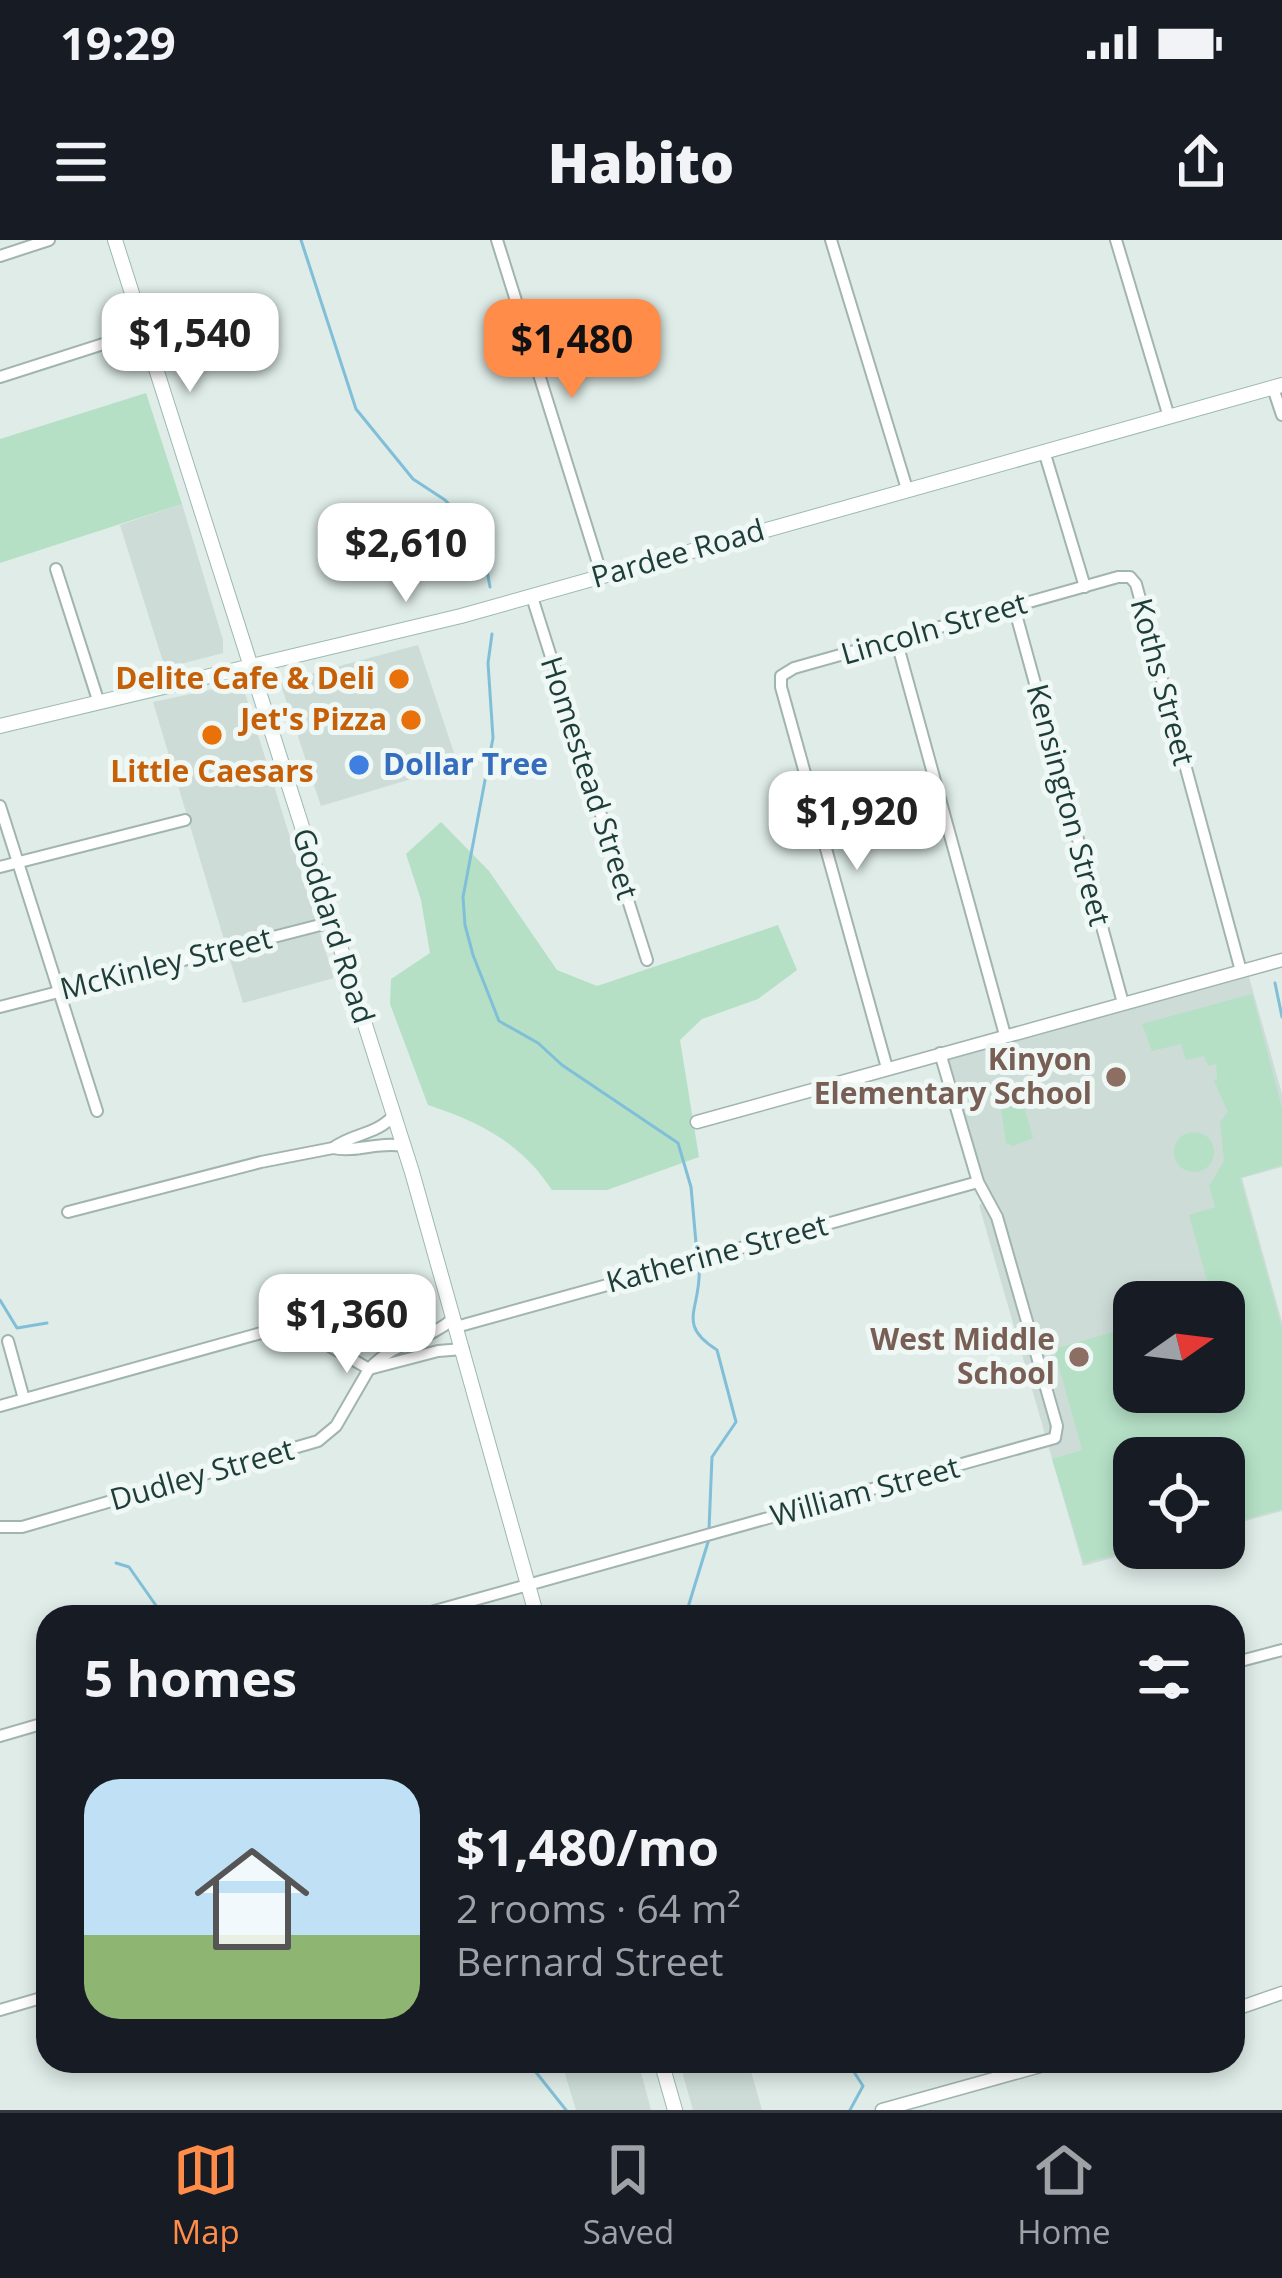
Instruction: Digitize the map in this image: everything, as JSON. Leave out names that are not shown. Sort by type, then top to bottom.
[{"type":"main road","name":"Goddard Road","points":[[115,240],[394,1114],[534,1605]]},
{"type":"main road","name":"Pardee Road","points":[[0,726],[365,642],[1278,386]]},
{"type":"main road","points":[[664,2073],[675,2110]]},
{"type":"street","points":[[0,256],[49,240]]},
{"type":"street","points":[[497,240],[602,576]]},
{"type":"street","points":[[831,240],[908,489]]},
{"type":"street","points":[[1116,240],[1169,417]]},
{"type":"street","points":[[0,377],[144,331]]},
{"type":"street","points":[[1278,386],[1282,415]]},
{"type":"street","name":"Koths Street","points":[[1044,452],[1085,587],[1122,576],[1136,584],[1241,971]]},
{"type":"street","points":[[56,568],[98,700]]},
{"type":"street","name":"Lincoln Street","points":[[887,1068],[781,687],[784,673],[1085,587]]},
{"type":"street","name":"Homestead Street","points":[[532,596],[646,959]]},
{"type":"street","name":"Kensington Street","points":[[1014,607],[1123,1003]]},
{"type":"street","points":[[896,639],[1005,1035]]},
{"type":"street","points":[[0,806],[98,1111]]},
{"type":"street","points":[[0,867],[185,820]]},
{"type":"street","name":"McKinley Street","points":[[0,1006],[332,922]]},
{"type":"street","points":[[698,1122],[1282,960]]},
{"type":"street","points":[[940,1053],[978,1182]]},
{"type":"street","points":[[333,1148],[384,1127],[394,1114]]},
{"type":"street","points":[[68,1212],[261,1162],[333,1148],[403,1146]]},
{"type":"street","name":"Katherine Street","points":[[369,1369],[386,1351],[434,1335],[455,1322],[978,1182]]},
{"type":"street","name":"William Street","points":[[455,1605],[1055,1438],[1057,1426],[997,1217],[978,1182]]},
{"type":"street","points":[[0,1406],[279,1328],[308,1333],[369,1369],[463,1349]]},
{"type":"street","points":[[8,1341],[25,1399]]},
{"type":"street","name":"Dudley Street","points":[[0,1527],[22,1527],[318,1441],[335,1426],[369,1369]]},
{"type":"street","points":[[1245,1660],[1282,1650]]},
{"type":"street","points":[[0,1736],[36,1726]]},
{"type":"street","points":[[1245,2006],[1282,1993]]},
{"type":"street","points":[[0,2010],[36,2000]]},
{"type":"street","points":[[882,2110],[1015,2073]]},
{"type":"shaded area","points":[[182,504],[223,653],[165,668],[120,525]]},
{"type":"shaded area","points":[[418,645],[458,765],[321,806],[280,682]]},
{"type":"shaded area","points":[[233,685],[244,690],[334,978],[243,1003],[153,702]]},
{"type":"shaded area","points":[[1249,977],[1282,1094],[1282,1167],[1242,1178],[1282,1322],[1282,1511],[1245,1521],[1245,1437],[1113,1437],[1113,1558],[1083,1566],[979,1205],[990,1201],[949,1059]]},
{"type":"shaded area","points":[[565,2073],[641,2073],[651,2110],[576,2110]]},
{"type":"shaded area","points":[[682,2073],[751,2073],[762,2110],[693,2110]]},
{"type":"green space","points":[[146,393],[182,504],[0,563],[0,439]]},
{"type":"green space","points":[[441,822],[489,871],[557,970],[597,986],[778,925],[797,970],[758,999],[702,1019],[680,1040],[699,1157],[607,1190],[552,1190],[527,1159],[498,1136],[428,1105],[390,1004],[391,979],[430,953],[421,900],[406,854]]},
{"type":"green space","points":[[1252,994],[1282,1108],[1282,1165],[1240,1178],[1282,1328],[1282,1509],[1245,1519],[1245,1437],[1113,1437],[1113,1555],[1084,1563],[1052,1459],[1082,1450],[1054,1349],[1113,1332],[1113,1413],[1245,1413],[1245,1281],[1207,1281],[1189,1215],[1215,1207],[1209,1186],[1224,1161],[1220,1122],[1228,1112],[1214,1081],[1216,1064],[1208,1066],[1204,1056],[1186,1060],[1181,1044],[1152,1051],[1142,1024]]},
{"type":"green space","points":[[1023,1103],[1033,1138],[1013,1146],[1006,1143],[1001,1108]]},
{"type":"green space","points":[[1194,1132],[1208,1138],[1214,1152],[1208,1166],[1194,1172],[1180,1166],[1174,1152],[1180,1138]]},
{"type":"waterway","points":[[301,240],[356,409],[413,479],[445,500],[466,522],[484,554],[490,587]]},
{"type":"waterway","points":[[492,634],[488,663],[493,738],[463,897],[473,955],[499,1021],[538,1043],[562,1065],[678,1143],[691,1187],[697,1254]]},
{"type":"waterway","points":[[1275,983],[1282,1017]]},
{"type":"waterway","points":[[699,1263],[693,1323],[717,1350],[736,1422],[712,1457],[709,1529]]},
{"type":"waterway","points":[[0,1300],[17,1328],[47,1323]]},
{"type":"waterway","points":[[689,1605],[709,1539]]},
{"type":"waterway","points":[[116,1563],[129,1567],[156,1605]]},
{"type":"waterway","points":[[537,2073],[566,2110]]},
{"type":"waterway","points":[[850,2110],[863,2086],[855,2073]]},
{"type":"place","name":"Delite Cafe & Deli","points":[[399,679]]},
{"type":"place","name":"Jet's Pizza","points":[[411,720]]},
{"type":"place","name":"Little Caesars","points":[[212,735]]},
{"type":"place","name":"Dollar Tree","points":[[359,765]]},
{"type":"place","name":"Kinyon Elementary School","points":[[1116,1077]]},
{"type":"place","name":"West Middle School","points":[[1079,1357]]}]
